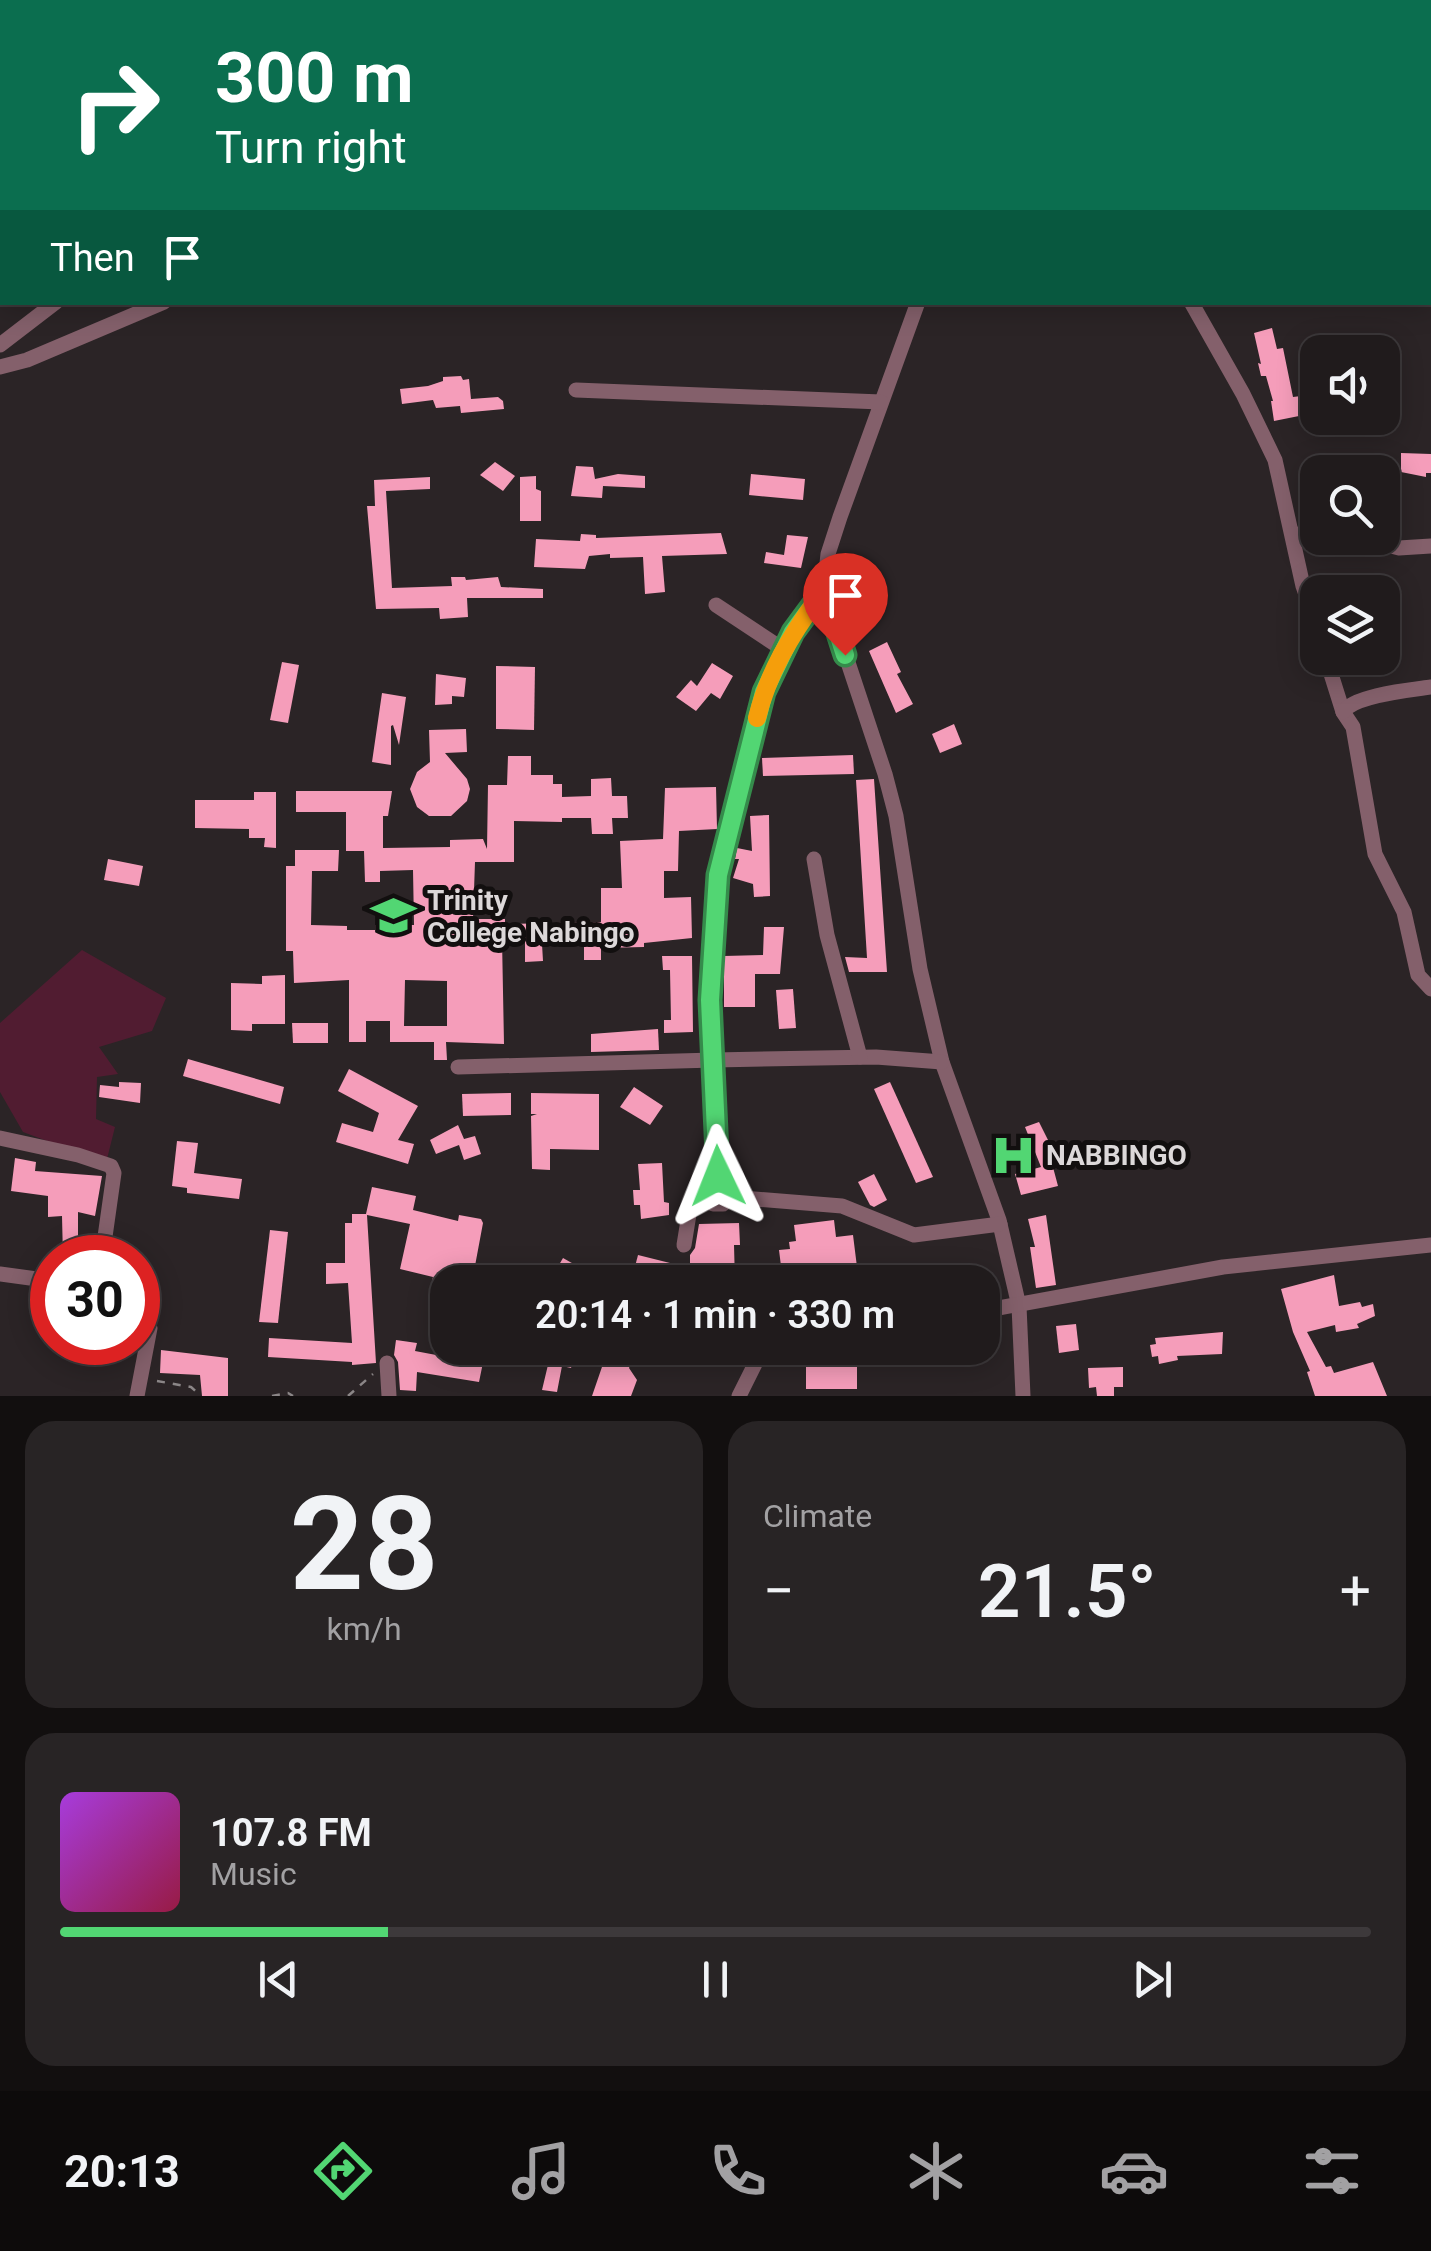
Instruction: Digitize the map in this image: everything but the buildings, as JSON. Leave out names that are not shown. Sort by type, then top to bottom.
[{"type":"street","points":[[0,345],[52,305]]},
{"type":"street","points":[[0,367],[27,360],[157,305]]},
{"type":"street","points":[[917,305],[828,554],[824,590],[896,816],[920,969],[942,1062],[1000,1224],[1019,1306],[1023,1396]]},
{"type":"street","points":[[1194,305],[1267,438],[1282,483],[1301,575]]},
{"type":"street","points":[[576,390],[881,402]]},
{"type":"street","points":[[1293,534],[1300,534]]},
{"type":"street","points":[[1400,548],[1431,546]]},
{"type":"street","points":[[718,1176],[710,1000],[718,875],[764,692],[793,632],[824,590]]},
{"type":"street","points":[[716,605],[784,650]]},
{"type":"street","points":[[1331,675],[1358,747],[1374,854],[1404,912],[1418,975],[1431,989]]},
{"type":"street","points":[[1342,712],[1365,698],[1431,687]]},
{"type":"street","points":[[814,859],[827,935],[860,1057]]},
{"type":"street","points":[[458,1067],[860,1057],[942,1062]]},
{"type":"street","points":[[0,1138],[78,1154],[112,1166],[105,1235]]},
{"type":"street","points":[[706,1198],[704,1185],[718,1176],[731,1183],[731,1197]]},
{"type":"street","points":[[706,1198],[718,1205],[731,1197],[842,1206],[914,1235],[1000,1224]]},
{"type":"street","points":[[684,1246],[690,1208],[706,1198]]},
{"type":"street","points":[[1000,1309],[1223,1268],[1431,1245]]},
{"type":"street","points":[[0,1274],[30,1279]]},
{"type":"street","points":[[387,1363],[389,1396]]},
{"type":"street","points":[[137,1396],[143,1365]]},
{"type":"street","points":[[740,1396],[755,1365]]},
{"type":"path","points":[[348,1396],[387,1363]]},
{"type":"path","points":[[140,1378],[191,1387],[201,1396]]},
{"type":"path","points":[[272,1396],[294,1396]]},
{"type":"shaded area","points":[[82,950],[166,998],[152,1031],[99,1047],[118,1074],[97,1077],[96,1119],[115,1127],[106,1163],[23,1132],[0,1092],[0,1023]]},
{"type":"slow traffic","points":[[757,718],[764,692],[793,632],[818,598]]},
{"type":"place","name":"Trinity College Nabingo","points":[[394,916]]},
{"type":"place","name":"NABBINGO","points":[[1013,1155]]},
{"type":"route","points":[[718,1176],[710,1000],[718,875],[764,692],[793,632],[824,590],[845,655]]}]
